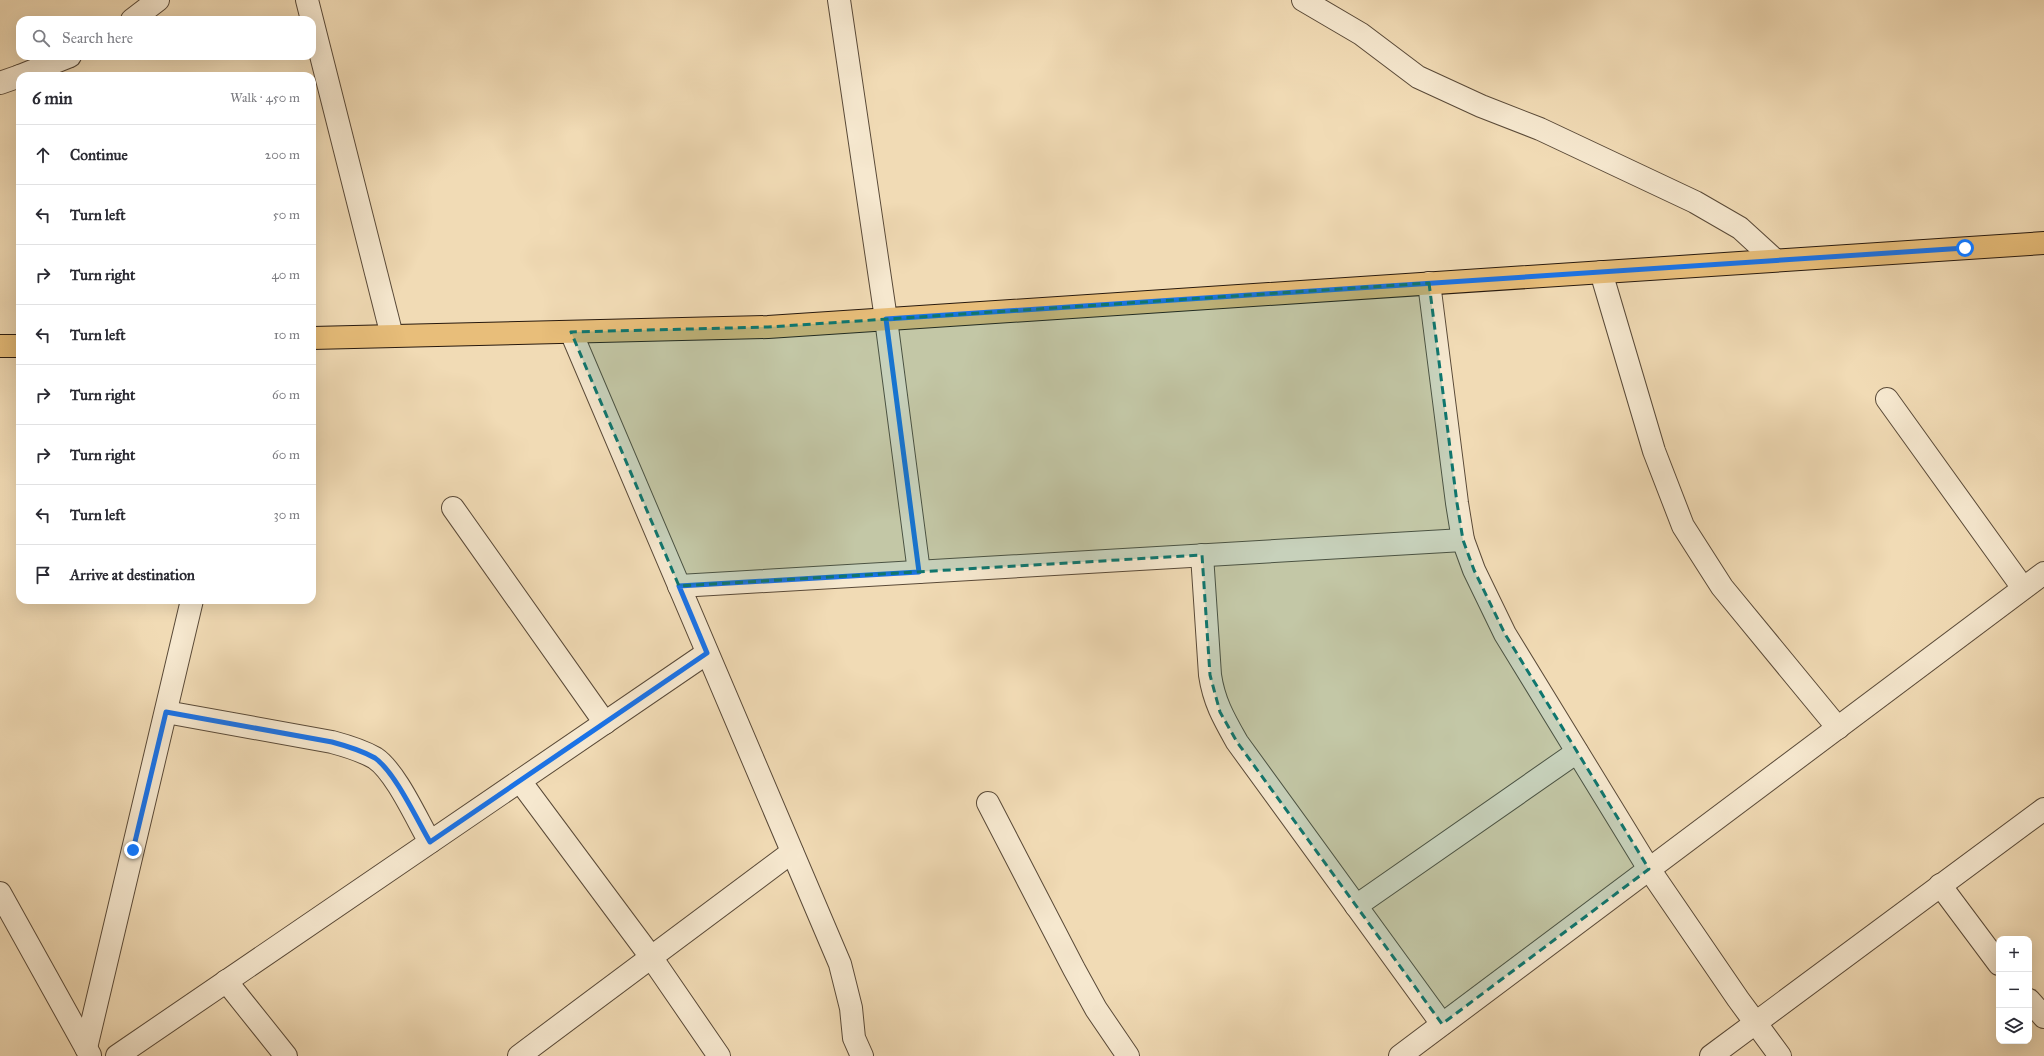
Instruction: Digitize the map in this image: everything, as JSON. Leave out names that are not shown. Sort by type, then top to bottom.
[{"type":"main road","points":[[316,338],[768,327],[1775,260],[2044,244]]},
{"type":"main road","points":[[0,346],[16,346]]},
{"type":"street","points":[[137,16],[158,0]]},
{"type":"street","points":[[308,0],[312,16]]},
{"type":"street","points":[[839,0],[886,319],[919,572]]},
{"type":"street","points":[[1303,0],[1361,34],[1418,77],[1481,106],[1540,129],[1694,202],[1740,228],[1775,260]]},
{"type":"street","points":[[316,32],[392,336]]},
{"type":"street","points":[[30,72],[60,60]]},
{"type":"street","points":[[0,83],[16,77]]},
{"type":"street","points":[[1602,272],[1654,451],[1683,526],[1722,587],[1838,728]]},
{"type":"street","points":[[1429,283],[1464,540],[1474,570],[1505,634],[1650,869],[1755,1023],[1780,1056]]},
{"type":"street","points":[[571,332],[840,964],[851,1008],[854,1038],[862,1056]]},
{"type":"street","points":[[1887,399],[2023,588]]},
{"type":"street","points":[[453,508],[605,723]]},
{"type":"street","points":[[679,586],[1464,540]]},
{"type":"street","points":[[1202,555],[1210,675],[1213,695],[1220,712],[1237,742],[1442,1024]]},
{"type":"street","points":[[1400,1056],[2044,573]]},
{"type":"street","points":[[89,1052],[191,604]]},
{"type":"street","points":[[117,1056],[707,653]]},
{"type":"street","points":[[166,712],[332,742],[355,748],[376,759],[390,774],[430,842]]},
{"type":"street","points":[[1356,906],[1577,752]]},
{"type":"street","points":[[520,781],[651,958],[719,1056]]},
{"type":"street","points":[[988,803],[1096,1009],[1128,1056]]},
{"type":"street","points":[[1711,1056],[2044,809]]},
{"type":"street","points":[[519,1056],[792,852]]},
{"type":"street","points":[[1940,885],[1996,960]]},
{"type":"street","points":[[0,893],[89,1052]]},
{"type":"street","points":[[226,981],[286,1056]]},
{"type":"street","points":[[2032,1003],[2044,1017]]},
{"type":"highlighted area","points":[[1429,283],[1457,503],[1463,540],[1474,570],[1505,634],[1649,869],[1442,1024],[1237,742],[1220,712],[1210,675],[1202,555],[679,586],[571,332],[768,327]]},
{"type":"route","points":[[133,850],[166,712],[332,742],[355,748],[376,759],[390,774],[430,842],[707,653],[679,586],[919,572],[886,319],[1965,248]]}]
